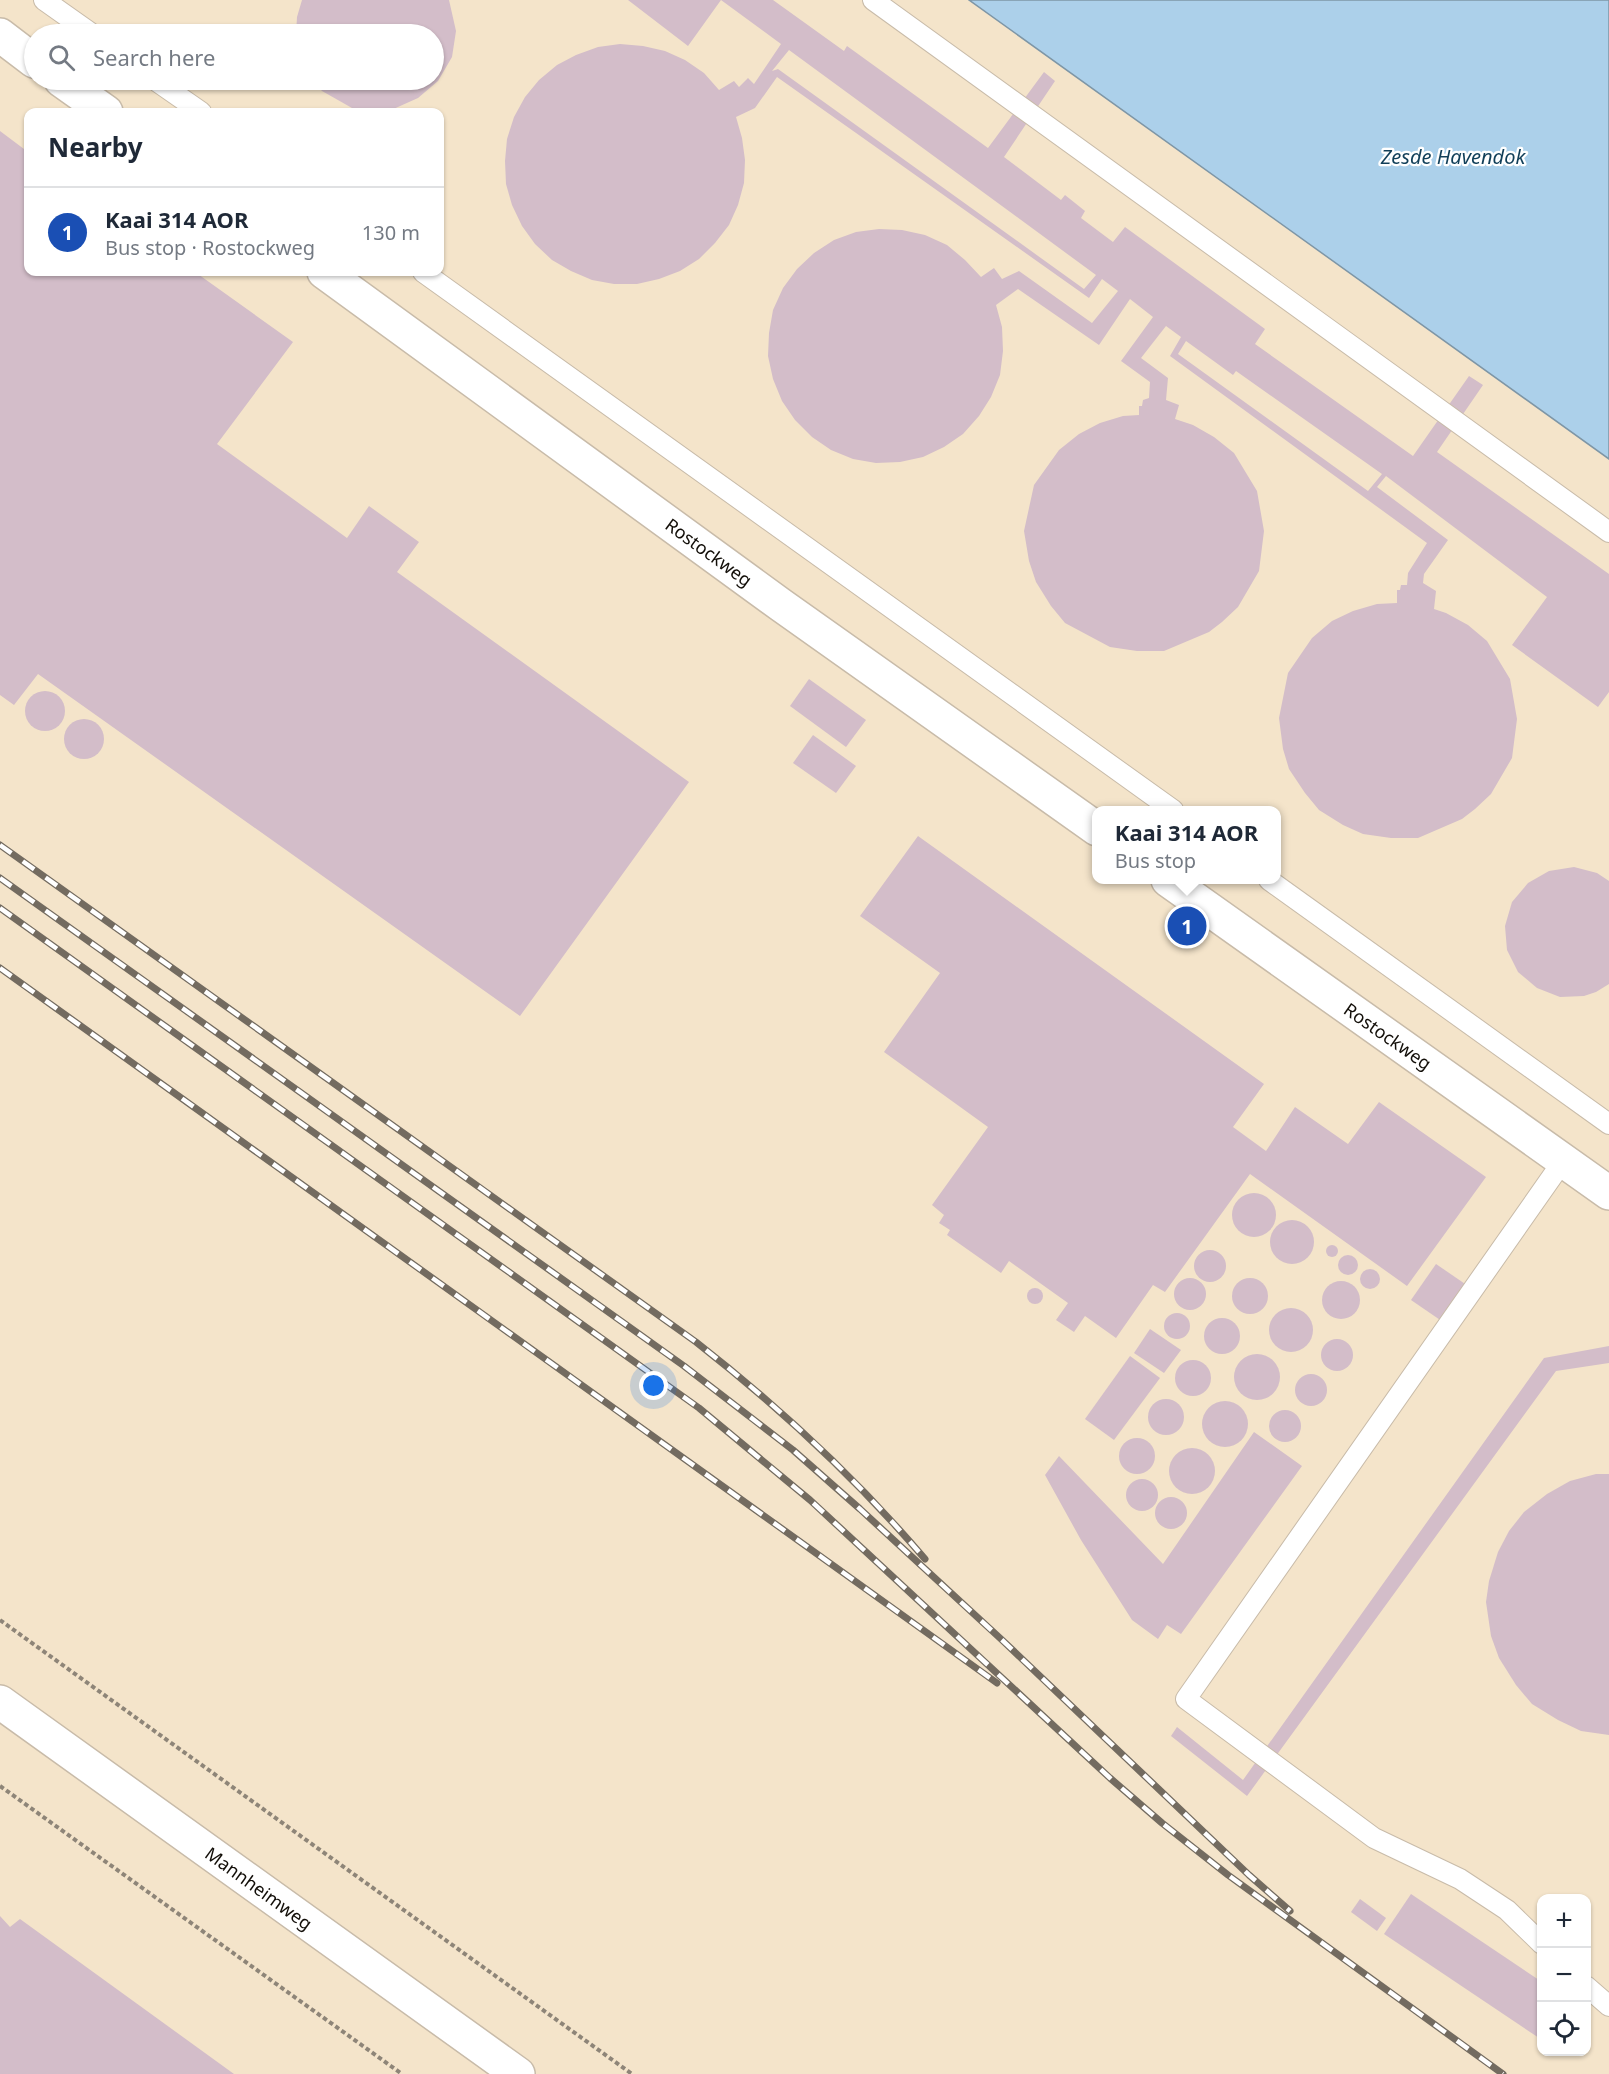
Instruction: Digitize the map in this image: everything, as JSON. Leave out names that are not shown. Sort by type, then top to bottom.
[{"type":"street","points":[[0,35],[24,53]]},
{"type":"street","points":[[75,90],[100,108]]},
{"type":"street","name":"Rostockweg","points":[[329,276],[781,605],[1092,825]]},
{"type":"street","name":"Rostockweg","points":[[1174,884],[1609,1193]]},
{"type":"street","name":"Mannheimweg","points":[[0,1702],[518,2074]]},
{"type":"lane","points":[[44,0],[79,24]]},
{"type":"lane","points":[[873,0],[1609,532]]},
{"type":"lane","points":[[169,90],[195,108]]},
{"type":"lane","points":[[429,276],[1167,806]]},
{"type":"lane","points":[[1276,884],[1609,1124]]},
{"type":"lane","points":[[1537,1939],[1507,1910],[1460,1879],[1374,1838],[1186,1699],[1563,1161]]},
{"type":"lane","points":[[1591,1990],[1609,2006]]},
{"type":"path","points":[[0,1620],[632,2074]]},
{"type":"path","points":[[0,1786],[402,2074]]},
{"type":"shaded area","points":[[0,0],[969,0],[1609,459],[1609,2074],[0,2074]]},
{"type":"water","name":"Zesde Havendok","points":[[969,0],[1609,0],[1609,459]]},
{"type":"building","points":[[302,0],[449,0],[456,31],[452,57],[444,71],[444,24],[297,24]]},
{"type":"building","points":[[628,0],[721,0],[688,46]]},
{"type":"building","points":[[721,0],[773,0],[844,51],[847,46],[988,148],[1044,72],[1055,81],[1004,157],[1061,200],[1065,195],[1085,211],[1081,218],[1113,242],[1125,227],[1265,329],[1255,344],[1413,456],[1469,376],[1483,385],[1437,452],[1609,574],[1609,692],[1598,707],[1512,645],[1547,597],[1386,476],[1377,487],[1448,540],[1424,574],[1423,583],[1436,591],[1434,609],[1468,625],[1487,641],[1510,679],[1517,719],[1512,758],[1491,794],[1475,809],[1462,819],[1418,838],[1391,838],[1363,834],[1319,810],[1289,769],[1283,749],[1279,718],[1288,673],[1312,638],[1332,621],[1353,611],[1377,604],[1397,603],[1397,590],[1400,590],[1401,585],[1407,585],[1408,573],[1427,543],[1170,356],[1181,337],[1166,326],[1141,358],[1168,378],[1166,400],[1179,405],[1175,419],[1193,425],[1214,437],[1234,453],[1257,491],[1264,531],[1259,571],[1238,607],[1222,622],[1209,632],[1164,651],[1137,651],[1110,647],[1065,623],[1036,582],[1029,561],[1024,531],[1034,485],[1059,450],[1079,434],[1100,423],[1123,416],[1139,415],[1139,406],[1142,406],[1143,400],[1149,398],[1150,382],[1121,361],[1153,317],[1130,299],[1099,345],[1018,289],[996,305],[1002,327],[1003,351],[1000,375],[991,397],[979,416],[963,434],[923,457],[900,462],[876,463],[853,459],[831,450],[812,437],[795,420],[782,401],[773,379],[768,356],[769,333],[773,310],[783,288],[797,269],[814,253],[834,240],[856,232],[879,229],[902,230],[925,235],[947,245],[981,277],[994,268],[1002,279],[1019,271],[1092,323],[1118,291],[1102,279],[1089,298],[777,77],[755,108],[736,117],[745,160],[744,183],[729,225],[699,259],[680,271],[659,279],[637,284],[614,284],[592,280],[571,271],[552,260],[535,244],[522,226],[512,205],[506,184],[507,139],[514,117],[525,97],[539,80],[557,65],[598,47],[620,44],[643,46],[665,51],[685,60],[704,73],[719,90],[734,81],[739,87],[748,78],[754,84],[781,44]],"holes":[[[789,50],[1096,275],[1084,289],[778,69],[772,71]],[[1186,341],[1233,375],[1236,371],[1382,474],[1368,491],[1178,354]]]},
{"type":"building","points":[[427,90],[418,98],[396,108],[352,108],[322,91]]},
{"type":"building","points":[[0,131],[24,149],[24,276],[201,276],[293,342],[217,444],[347,538],[369,506],[419,542],[397,572],[689,782],[520,1016],[38,674],[14,705],[0,695]]},
{"type":"building","points":[[809,679],[866,720],[846,747],[790,706]]},
{"type":"building","points":[[45,691],[59,697],[65,711],[59,725],[45,731],[31,725],[25,711],[31,697]]},
{"type":"building","points":[[84,719],[98,725],[104,739],[98,753],[84,759],[70,753],[64,739],[70,725]]},
{"type":"building","points":[[813,735],[856,766],[836,793],[793,763]]},
{"type":"building","points":[[918,836],[1264,1084],[1233,1127],[1266,1151],[1295,1107],[1348,1144],[1379,1102],[1486,1177],[1407,1286],[1250,1174],[1165,1292],[1153,1285],[1116,1338],[1085,1316],[1074,1332],[1056,1320],[1068,1303],[1009,1261],[1001,1273],[947,1235],[950,1230],[939,1223],[944,1215],[932,1205],[988,1127],[884,1052],[940,973],[860,916]]},
{"type":"building","points":[[1574,867],[1597,873],[1609,881],[1609,984],[1584,996],[1560,997],[1537,988],[1518,972],[1507,950],[1505,926],[1512,902],[1528,883],[1549,871]]},
{"type":"building","points":[[1254,1193],[1269,1200],[1276,1215],[1269,1230],[1254,1237],[1239,1230],[1232,1215],[1239,1200]]},
{"type":"building","points":[[1292,1220],[1307,1227],[1314,1242],[1307,1257],[1292,1264],[1277,1257],[1270,1242],[1277,1227]]},
{"type":"building","points":[[1334,1245],[1338,1251],[1334,1257],[1330,1257],[1326,1249]]},
{"type":"building","points":[[1210,1250],[1222,1254],[1226,1266],[1222,1278],[1210,1282],[1198,1278],[1194,1266],[1198,1254]]},
{"type":"building","points":[[1348,1255],[1355,1258],[1358,1265],[1355,1272],[1348,1275],[1341,1272],[1338,1265],[1341,1258]]},
{"type":"building","points":[[1436,1264],[1471,1288],[1446,1324],[1411,1300]]},
{"type":"building","points":[[1370,1269],[1377,1272],[1380,1279],[1377,1286],[1370,1289],[1363,1286],[1360,1279],[1363,1272]]},
{"type":"building","points":[[1190,1278],[1202,1282],[1206,1294],[1202,1306],[1190,1310],[1178,1306],[1174,1294],[1178,1282]]},
{"type":"building","points":[[1250,1278],[1263,1283],[1268,1296],[1263,1309],[1250,1314],[1237,1309],[1232,1296],[1237,1283]]},
{"type":"building","points":[[1341,1281],[1354,1287],[1360,1300],[1354,1313],[1341,1319],[1328,1313],[1322,1300],[1328,1287]]},
{"type":"building","points":[[1035,1288],[1041,1290],[1043,1296],[1041,1302],[1035,1304],[1029,1302],[1027,1296],[1029,1290]]},
{"type":"building","points":[[1291,1308],[1306,1315],[1313,1330],[1306,1345],[1291,1352],[1276,1345],[1269,1330],[1276,1315]]},
{"type":"building","points":[[1177,1313],[1186,1317],[1190,1326],[1186,1335],[1177,1339],[1168,1335],[1164,1326],[1168,1317]]},
{"type":"building","points":[[1222,1318],[1235,1323],[1240,1336],[1235,1349],[1222,1354],[1209,1349],[1204,1336],[1209,1323]]},
{"type":"building","points":[[1150,1329],[1181,1350],[1164,1373],[1134,1353]]},
{"type":"building","points":[[1337,1339],[1349,1343],[1353,1355],[1349,1367],[1337,1371],[1325,1367],[1321,1355],[1325,1343]]},
{"type":"building","points":[[1609,1346],[1609,1363],[1556,1371],[1247,1796],[1171,1736],[1177,1727],[1243,1780],[1544,1358]]},
{"type":"building","points":[[1257,1354],[1273,1361],[1280,1377],[1273,1393],[1257,1400],[1241,1393],[1234,1377],[1241,1361]]},
{"type":"building","points":[[1130,1356],[1160,1378],[1114,1440],[1085,1419]]},
{"type":"building","points":[[1193,1360],[1206,1365],[1211,1378],[1206,1391],[1193,1396],[1180,1391],[1175,1378],[1180,1365]]},
{"type":"building","points":[[1311,1374],[1323,1378],[1327,1390],[1323,1402],[1311,1406],[1299,1402],[1295,1390],[1299,1378]]},
{"type":"building","points":[[1166,1399],[1179,1404],[1184,1417],[1179,1430],[1166,1435],[1153,1430],[1148,1417],[1153,1404]]},
{"type":"building","points":[[1225,1401],[1241,1408],[1248,1424],[1241,1440],[1225,1447],[1209,1440],[1202,1424],[1209,1408]]},
{"type":"building","points":[[1285,1410],[1297,1414],[1301,1426],[1297,1438],[1285,1442],[1273,1438],[1269,1426],[1273,1414]]},
{"type":"building","points":[[1254,1432],[1302,1466],[1181,1634],[1167,1625],[1158,1639],[1132,1620],[1081,1540],[1045,1475],[1059,1456],[1163,1564]]},
{"type":"building","points":[[1137,1438],[1150,1443],[1155,1456],[1150,1469],[1137,1474],[1124,1469],[1119,1456],[1124,1443]]},
{"type":"building","points":[[1192,1448],[1208,1455],[1215,1471],[1208,1487],[1192,1494],[1176,1487],[1169,1471],[1176,1455]]},
{"type":"building","points":[[1596,1474],[1609,1474],[1609,1735],[1581,1731],[1532,1704],[1516,1685],[1499,1658],[1491,1636],[1486,1602],[1489,1581],[1498,1552],[1509,1531],[1524,1512],[1547,1494],[1570,1481]]},
{"type":"building","points":[[1142,1479],[1154,1483],[1158,1495],[1154,1507],[1142,1511],[1130,1507],[1126,1495],[1130,1483]]},
{"type":"building","points":[[1171,1497],[1183,1501],[1187,1513],[1183,1525],[1171,1529],[1159,1525],[1155,1513],[1159,1501]]},
{"type":"building","points":[[1411,1894],[1537,1979],[1537,2037],[1384,1934]]},
{"type":"building","points":[[1360,1899],[1386,1918],[1377,1931],[1351,1912]]},
{"type":"building","points":[[0,1916],[10,1927],[20,1919],[234,2074],[0,2074]]},
{"type":"railway","points":[[0,845],[696,1342],[816,1444],[872,1500],[925,1559]]},
{"type":"railway","points":[[0,878],[684,1366],[793,1450],[1001,1639],[1249,1875],[1290,1911]]},
{"type":"railway","points":[[0,908],[699,1408],[810,1500],[1110,1778],[1162,1823],[1228,1875],[1503,2074]]},
{"type":"railway","points":[[0,968],[997,1683]]},
{"type":"place","name":"Kaai 314 AOR","points":[[1187,926]]}]
